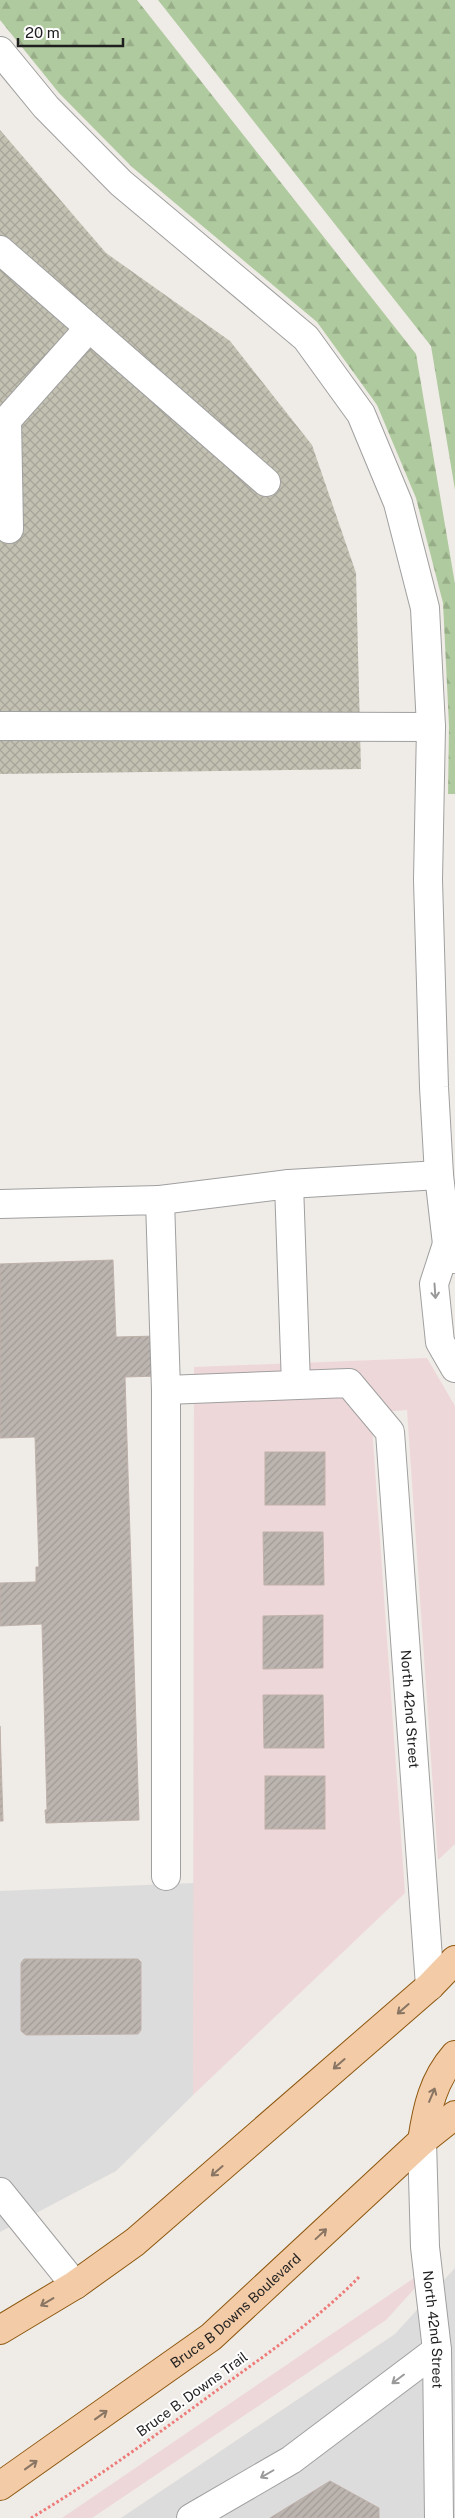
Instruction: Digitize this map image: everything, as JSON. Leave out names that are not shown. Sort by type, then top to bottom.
[{"type":"main road","points":[[0,2330],[75,2285],[135,2242],[430,1986],[455,1960]]},
{"type":"main road","points":[[422,2141],[428,2105],[442,2070],[455,2055]]},
{"type":"main road","name":"Bruce B Downs Boulevard","points":[[0,2486],[211,2337],[422,2141],[455,2115]]},
{"type":"street","points":[[0,51],[46,107],[121,183],[306,338],[361,414],[398,503],[425,608],[431,727],[428,880],[439,1175],[451,1252],[434,1284],[440,1342],[455,1368]]},
{"type":"street","points":[[0,250],[266,482]]},
{"type":"street","points":[[9,529],[7,420],[89,328]]},
{"type":"street","points":[[0,726],[431,727]]},
{"type":"street","points":[[0,1204],[160,1200],[289,1184],[439,1175]]},
{"type":"street","points":[[166,1390],[296,1385],[289,1184]]},
{"type":"street","points":[[160,1200],[166,1390],[166,1876]]},
{"type":"street","name":"North 42nd Street","points":[[296,1385],[349,1383],[390,1432],[430,1986]]},
{"type":"street","name":"North 42nd Street","points":[[422,2141],[425,2247],[437,2350],[446,2379],[439,2518]]},
{"type":"street","points":[[0,2192],[75,2285]]},
{"type":"street","points":[[191,2518],[291,2460],[437,2350]]},
{"type":"path","name":"Bruce B. Downs Trail","points":[[31,2518],[127,2455],[246,2369],[339,2298],[359,2276]]},
{"type":"shaded area","points":[[0,130],[106,253],[230,341],[312,445],[356,573],[361,769],[0,774]]},
{"type":"shaded area","points":[[427,1358],[455,1406],[455,1844],[438,1860],[407,1410],[371,1413],[405,1893],[193,2095],[194,1367]]},
{"type":"shaded area","points":[[194,1883],[193,2095],[116,2171],[0,2232],[0,1891]]},
{"type":"shaded area","points":[[455,2268],[455,2518],[121,2518],[395,2334]]},
{"type":"shaded area","points":[[414,2278],[415,2288],[386,2320],[92,2518],[62,2518]]},
{"type":"green space","points":[[0,0],[137,0],[416,354],[455,584],[455,794],[448,794],[449,726],[443,603],[416,498],[377,405],[317,322],[132,167],[59,93],[0,20]]},
{"type":"green space","points":[[158,0],[455,0],[455,490],[431,346]]},
{"type":"building","points":[[113,1260],[116,1337],[158,1336],[159,1376],[125,1377],[139,1820],[46,1823],[42,1624],[0,1626],[0,1583],[36,1582],[36,1567],[39,1567],[35,1437],[0,1438],[0,1264]]},
{"type":"building","points":[[265,1452],[325,1452],[325,1505],[265,1505]]},
{"type":"building","points":[[263,1532],[323,1532],[324,1585],[264,1585]]},
{"type":"building","points":[[323,1615],[323,1668],[263,1669],[263,1616]]},
{"type":"building","points":[[263,1695],[323,1695],[324,1748],[264,1748]]},
{"type":"building","points":[[0,1726],[3,1821],[0,1821]]},
{"type":"building","points":[[265,1776],[325,1776],[325,1829],[265,1829]]},
{"type":"building","points":[[24,1959],[138,1959],[141,1962],[141,2030],[138,2034],[26,2035],[21,2031],[21,1963]]},
{"type":"building","points":[[330,2481],[379,2508],[379,2518],[270,2518]]}]
